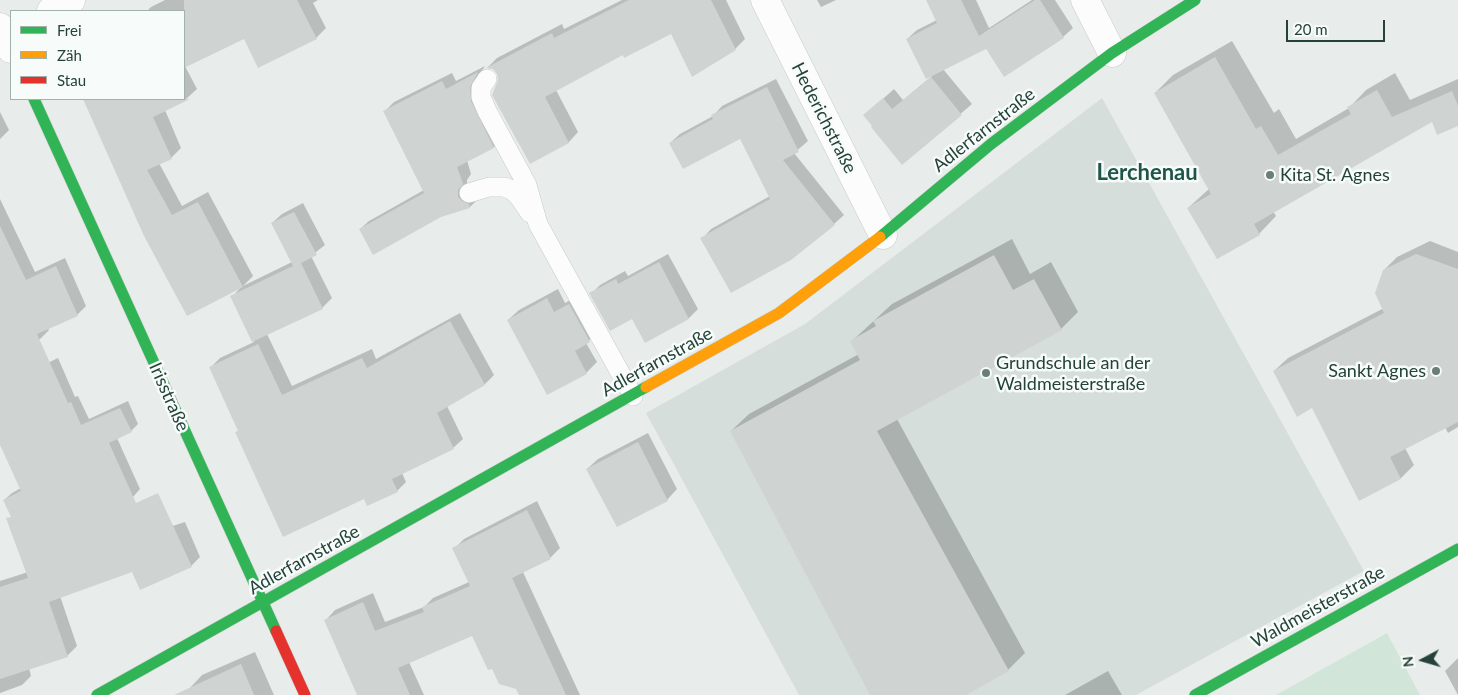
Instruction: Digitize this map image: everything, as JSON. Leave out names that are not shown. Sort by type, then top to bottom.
[{"type":"street","points":[[53,10],[72,0]]},
{"type":"street","name":"Hederichstraße","points":[[765,0],[883,236]]},
{"type":"street","points":[[1085,0],[1112,53]]},
{"type":"street","name":"Adlerfarnstraße","points":[[97,695],[779,313],[883,236],[991,144],[1112,53],[1195,0]]},
{"type":"street","name":"Irisstraße","points":[[34,100],[305,695]]},
{"type":"street","name":"Waldmeisterstraße","points":[[1195,695],[1458,549]]},
{"type":"lane","points":[[487,79],[481,88],[481,97],[527,185],[538,224]]},
{"type":"lane","points":[[469,192],[489,187],[504,187],[512,190],[519,196],[538,224],[633,396]]},
{"type":"shaded area","name":"Grundschule an der Waldmeisterstraße","points":[[1102,98],[1364,571],[1136,695],[799,695],[646,413],[805,324]]},
{"type":"green space","points":[[1387,633],[1420,695],[1276,695]]},
{"type":"building","points":[[184,0],[297,0],[317,39],[258,68],[244,39],[185,68]]},
{"type":"building","points":[[629,0],[711,0],[736,50],[692,77],[671,34],[624,58],[623,55],[545,97],[569,143],[530,164],[492,95],[498,80],[497,74],[493,69],[486,68],[552,33],[554,38]]},
{"type":"building","points":[[926,0],[961,0],[979,36],[1035,0],[1040,0],[1064,38],[1004,77],[983,44],[986,49],[926,79],[906,39],[937,23]]},
{"type":"building","name":"Kita St. Agnes","points":[[1215,57],[1256,129],[1261,126],[1278,155],[1351,114],[1347,107],[1377,90],[1392,117],[1452,91],[1458,106],[1458,126],[1437,135],[1432,122],[1254,224],[1260,235],[1217,259],[1187,208],[1211,194],[1154,93]]},
{"type":"building","points":[[478,72],[470,87],[471,101],[494,148],[457,167],[463,184],[458,190],[458,197],[469,204],[470,208],[441,217],[373,255],[359,229],[424,193],[383,111],[442,81],[446,89]]},
{"type":"building","points":[[931,77],[962,115],[902,165],[863,115],[883,98],[892,109]]},
{"type":"building","points":[[767,87],[799,152],[783,160],[835,225],[791,260],[731,293],[700,238],[770,199],[740,139],[683,169],[669,143],[713,119],[711,115]]},
{"type":"building","points":[[190,99],[153,117],[172,159],[147,170],[172,215],[198,202],[243,287],[187,316],[144,236],[83,100]]},
{"type":"building","points":[[294,212],[317,255],[301,263],[323,309],[252,342],[230,296],[293,266],[271,223]]},
{"type":"building","points":[[0,226],[26,280],[56,266],[78,316],[37,334],[68,403],[71,402],[81,425],[120,408],[132,432],[109,443],[136,503],[158,493],[192,567],[140,590],[132,572],[49,602],[68,657],[0,679],[0,587],[28,578],[6,518],[11,517],[3,500],[21,491],[0,445]]},
{"type":"building","points":[[1416,254],[1458,269],[1458,422],[1390,457],[1401,479],[1359,501],[1312,408],[1297,417],[1273,371],[1384,313],[1375,293],[1383,270]]},
{"type":"building","points":[[994,255],[1013,290],[1034,279],[1062,330],[877,431],[1009,671],[966,695],[870,695],[730,431],[860,360],[850,341],[876,326],[873,321]]},
{"type":"building","points":[[659,262],[689,319],[645,343],[632,319],[610,331],[589,293],[616,279],[618,284]]},
{"type":"building","points":[[547,298],[554,312],[569,304],[590,342],[575,351],[587,374],[547,395],[507,320]]},
{"type":"building","points":[[450,321],[485,385],[437,413],[454,449],[392,479],[398,492],[367,506],[364,499],[283,537],[235,432],[238,431],[209,367],[258,344],[282,395],[362,358],[367,368]]},
{"type":"building","points":[[638,442],[668,501],[617,527],[586,469]]},
{"type":"building","points":[[527,510],[551,559],[512,578],[566,695],[519,695],[516,689],[499,684],[492,669],[488,670],[472,636],[398,668],[410,695],[357,695],[324,620],[363,602],[375,631],[424,612],[422,607],[470,586],[452,548]]},
{"type":"building","points":[[241,664],[254,695],[174,695]]},
{"type":"traffic: fast","points":[[880,237],[991,144],[1112,53],[1195,0]]},
{"type":"traffic: fast","points":[[34,100],[276,631]]},
{"type":"traffic: fast","points":[[97,695],[646,387]]},
{"type":"traffic: fast","points":[[1195,695],[1458,549]]},
{"type":"traffic: slow","points":[[646,387],[779,313],[880,237]]},
{"type":"traffic: jam","points":[[276,631],[305,695]]},
{"type":"place","name":"Kita St. Agnes","points":[[1270,175]]},
{"type":"place","name":"Sankt Agnes","points":[[1436,371]]},
{"type":"place","name":"Grundschule an der Waldmeisterstraße","points":[[986,373]]},
{"type":"district","name":"Lerchenau","points":[[1147,173]]}]
